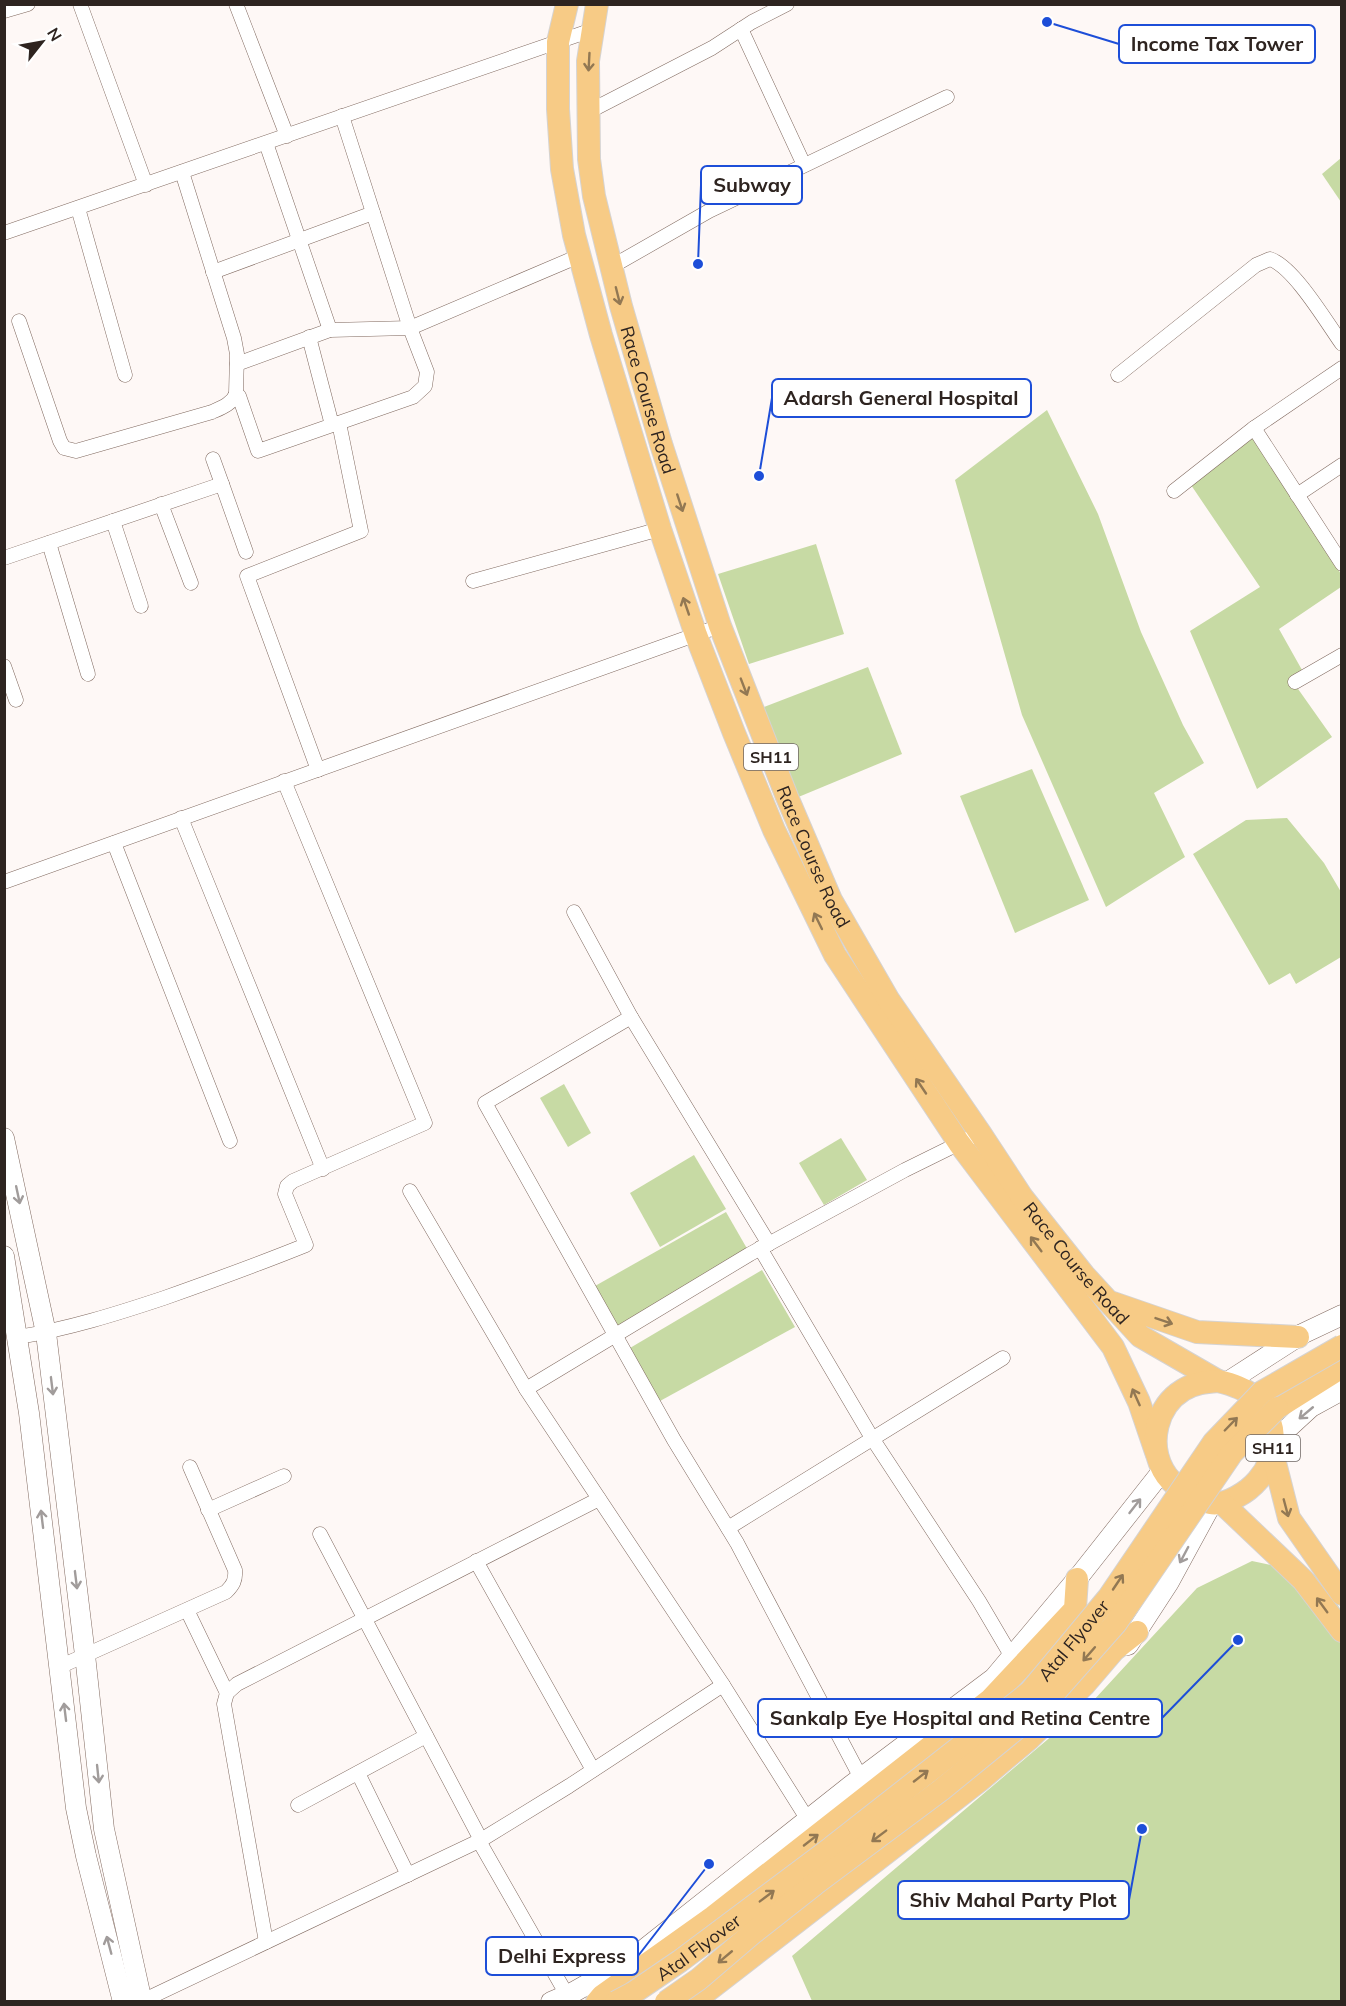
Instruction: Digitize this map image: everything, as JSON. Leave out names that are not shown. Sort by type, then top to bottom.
[{"type":"main road","name":"Race Course Road","points":[[567,4],[558,42],[558,109],[562,169],[579,256],[660,529],[696,635],[734,733],[774,830],[836,955],[959,1143],[1113,1347],[1139,1402],[1160,1461]]},
{"type":"main road","name":"Race Course Road","points":[[597,4],[588,60],[589,159],[594,196],[611,267],[662,444],[720,626],[787,797],[831,900],[888,999],[1022,1197],[1084,1275],[1140,1336],[1222,1382]]},
{"type":"main road","points":[[1109,1301],[1197,1332],[1298,1337]]},
{"type":"main road","name":"Atal Flyover","points":[[616,2001],[633,1993],[680,1962],[831,1848],[1030,1692],[1109,1597],[1214,1442],[1262,1392],[1341,1346]]},
{"type":"main road","name":"Atal Flyover","points":[[666,2001],[699,1979],[754,1932],[941,1790],[1039,1710],[1116,1623],[1232,1453],[1277,1408],[1341,1367]]},
{"type":"main road","points":[[1160,1461],[1155,1434],[1160,1416],[1170,1401],[1184,1389],[1201,1382],[1222,1382]]},
{"type":"main road","name":"SH11","points":[[1222,1382],[1238,1386],[1254,1397],[1266,1413],[1273,1431],[1273,1446],[1289,1518],[1341,1594]]},
{"type":"main road","name":"SH11","points":[[1217,1503],[1244,1492],[1257,1482],[1267,1467],[1273,1446]]},
{"type":"main road","name":"SH11","points":[[1160,1461],[1175,1485],[1191,1495],[1217,1503],[1303,1580],[1341,1631]]},
{"type":"main road","points":[[597,2001],[713,1917],[990,1700],[1075,1609],[1077,1579]]},
{"type":"main road","points":[[693,2001],[979,1781],[1038,1730],[1084,1685],[1110,1655],[1137,1632]]},
{"type":"street","points":[[4,11],[28,4]]},
{"type":"street","points":[[80,4],[146,185]]},
{"type":"street","points":[[236,4],[287,136]]},
{"type":"street","points":[[588,112],[712,48],[787,4]]},
{"type":"street","points":[[741,29],[804,165]]},
{"type":"street","points":[[4,233],[592,30]]},
{"type":"street","points":[[611,267],[709,211],[947,97]]},
{"type":"street","points":[[236,394],[239,396],[258,451],[413,397],[422,390],[427,379],[427,372],[410,327],[342,116]]},
{"type":"street","points":[[266,143],[330,330]]},
{"type":"street","points":[[19,321],[64,448],[76,452],[189,420],[224,407],[234,399],[237,364],[234,338],[182,172]]},
{"type":"street","points":[[78,208],[125,375]]},
{"type":"street","points":[[213,272],[373,213]]},
{"type":"street","points":[[237,364],[330,330],[410,327],[579,256]]},
{"type":"street","points":[[1118,375],[1256,265],[1270,259],[1278,262],[1308,295],[1341,344]]},
{"type":"street","points":[[309,337],[336,424],[361,531],[247,576],[318,770]]},
{"type":"street","points":[[1174,491],[1254,428],[1341,368]]},
{"type":"street","points":[[1254,428],[1341,564]]},
{"type":"street","points":[[213,459],[246,552]]},
{"type":"street","points":[[1297,495],[1341,465]]},
{"type":"street","points":[[4,558],[222,484]]},
{"type":"street","points":[[161,504],[191,583]]},
{"type":"street","points":[[113,521],[141,606]]},
{"type":"street","points":[[473,581],[660,529]]},
{"type":"street","points":[[49,543],[88,674]]},
{"type":"street","points":[[4,882],[720,626]]},
{"type":"street","points":[[1295,682],[1341,655]]},
{"type":"street","points":[[4,666],[16,700]]},
{"type":"street","points":[[18,1336],[46,1333],[153,1301],[248,1269],[306,1245],[285,1194],[287,1186],[292,1181],[425,1124],[284,781]]},
{"type":"street","points":[[181,818],[323,1169]]},
{"type":"street","points":[[114,843],[230,1141]]},
{"type":"street","points":[[574,912],[631,1017],[765,1246],[872,1438],[980,1601],[1012,1658]]},
{"type":"street","points":[[631,1017],[485,1103],[674,1440],[728,1528],[793,1646],[861,1778]]},
{"type":"street","points":[[526,1389],[765,1246],[905,1170],[980,1133]]},
{"type":"street","points":[[4,1138],[46,1333],[104,1829],[141,2001],[480,1840],[723,1685]]},
{"type":"street","points":[[410,1191],[526,1389],[723,1685],[808,1820]]},
{"type":"street","points":[[4,1256],[29,1413],[80,1833],[123,2001]]},
{"type":"street","points":[[1222,1382],[1298,1337],[1341,1315]]},
{"type":"street","points":[[728,1528],[1003,1358]]},
{"type":"street","points":[[1273,1446],[1311,1407],[1341,1390]]},
{"type":"street","points":[[320,1534],[480,1840],[559,1998],[632,1959],[861,1778],[994,1678],[1077,1579],[1160,1461]]},
{"type":"street","points":[[59,1667],[226,1592],[233,1585],[236,1577],[235,1570],[190,1467]]},
{"type":"street","points":[[208,1510],[284,1476]]},
{"type":"street","points":[[266,1942],[224,1704],[227,1693],[237,1684],[599,1499]]},
{"type":"street","points":[[712,2001],[1003,1772],[1099,1683],[1137,1632],[1217,1503]]},
{"type":"street","points":[[476,1561],[593,1770]]},
{"type":"street","points":[[187,1610],[227,1693]]},
{"type":"street","points":[[298,1805],[426,1736]]},
{"type":"street","points":[[358,1773],[408,1875]]},
{"type":"green space","points":[[1341,158],[1341,202],[1322,174]]},
{"type":"green space","points":[[1047,410],[1098,514],[1141,632],[1183,725],[1204,763],[1154,793],[1185,857],[1106,907],[1022,715],[955,480]]},
{"type":"green space","points":[[1253,437],[1341,574],[1341,587],[1279,629],[1302,670],[1291,679],[1332,737],[1257,789],[1190,631],[1260,587],[1191,485]]},
{"type":"green space","points":[[816,544],[844,634],[749,664],[718,574]]},
{"type":"green space","points":[[868,667],[902,754],[796,798],[764,707]]},
{"type":"green space","points":[[1032,769],[1089,900],[1015,933],[960,796]]},
{"type":"green space","points":[[1287,818],[1324,863],[1341,892],[1341,957],[1296,984],[1290,973],[1269,985],[1193,854],[1246,820]]},
{"type":"green space","points":[[564,1084],[591,1133],[568,1147],[540,1098]]},
{"type":"green space","points":[[841,1138],[867,1180],[824,1205],[799,1163]]},
{"type":"green space","points":[[694,1155],[726,1209],[660,1247],[630,1193]]},
{"type":"green space","points":[[726,1212],[749,1252],[619,1330],[595,1286]]},
{"type":"green space","points":[[762,1270],[795,1327],[660,1401],[630,1348]]},
{"type":"green space","points":[[1252,1561],[1317,1575],[1341,1610],[1341,2001],[812,2001],[792,1956],[1093,1701],[1197,1588]]},
{"type":"place","name":"Income Tax Tower","points":[[1047,22]]},
{"type":"place","name":"Subway","points":[[698,264]]},
{"type":"place","name":"Adarsh General Hospital","points":[[759,476]]},
{"type":"place","name":"Sankalp Eye Hospital and Retina Centre","points":[[1238,1640]]},
{"type":"place","name":"Shiv Mahal Party Plot","points":[[1142,1829]]},
{"type":"place","name":"Delhi Express","points":[[709,1864]]}]
